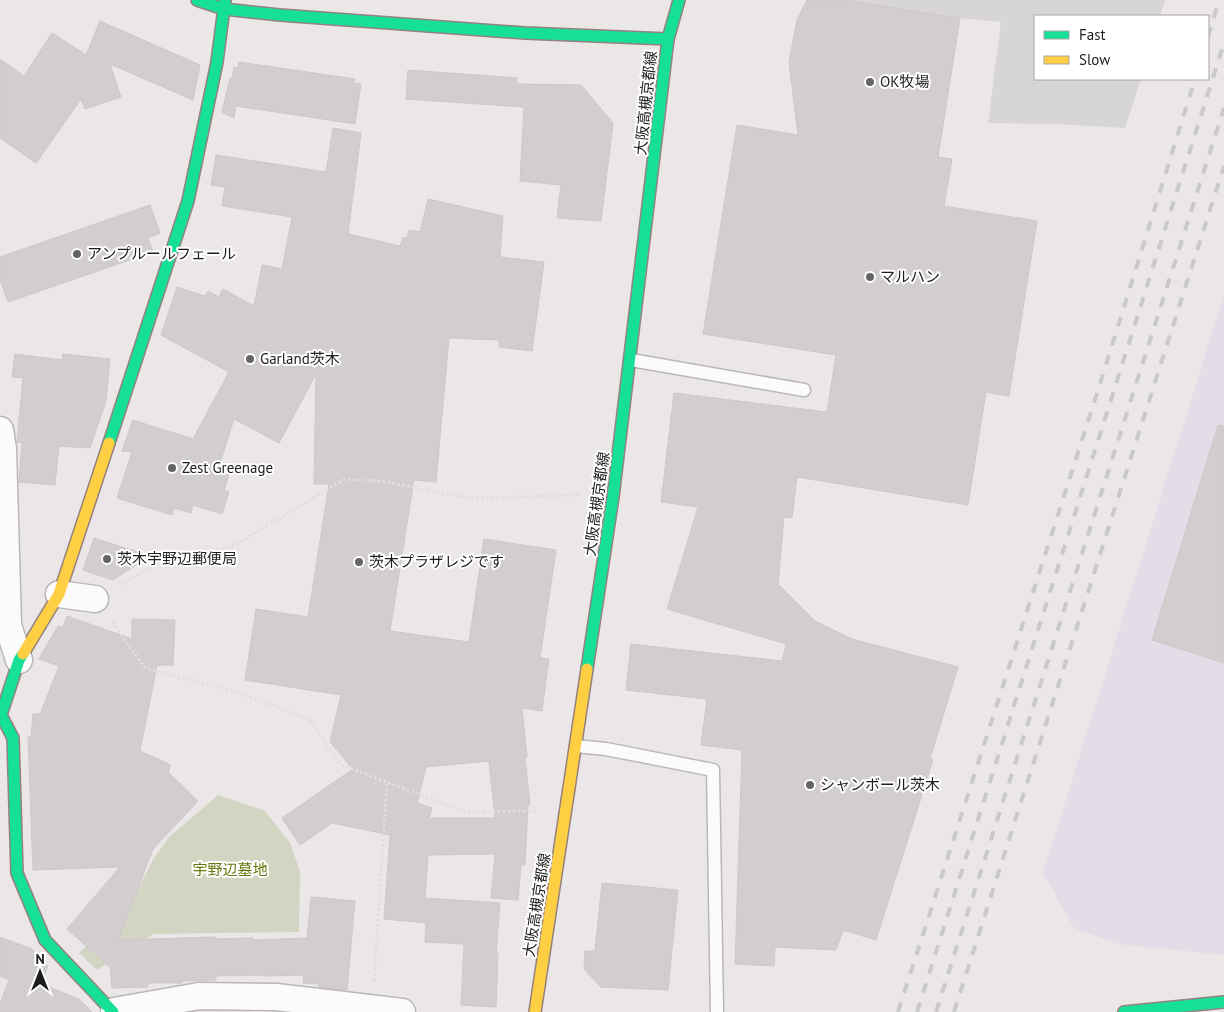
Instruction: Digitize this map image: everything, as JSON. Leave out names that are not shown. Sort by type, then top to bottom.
[{"type":"street","points":[[197,0],[280,16],[525,33],[668,39]]},
{"type":"street","name":"大阪高槻京都線","points":[[535,1012],[613,497],[631,360],[668,39],[678,0]]},
{"type":"street","points":[[225,4],[217,62],[188,201],[59,594],[19,660],[1,715],[13,738],[17,873],[45,940],[114,1012],[198,996],[276,996],[402,1012]]},
{"type":"street","points":[[0,430],[3,449],[8,624],[19,660]]},
{"type":"street","points":[[59,594],[95,599]]},
{"type":"street","points":[[1124,1012],[1224,1002]]},
{"type":"lane","points":[[631,360],[804,390]]},
{"type":"lane","points":[[576,746],[606,749],[713,770],[717,1012]]},
{"type":"path","points":[[536,811],[467,812],[341,766],[310,719],[234,691],[145,668],[95,599],[160,562],[233,546],[345,479],[380,481],[469,498],[580,495]]},
{"type":"path","points":[[373,1008],[387,782]]},
{"type":"shaded area","points":[[842,0],[1165,0],[1160,15],[1034,15],[1034,80],[1141,80],[1125,128],[988,123],[1001,22],[960,18]]},
{"type":"shaded area","points":[[1224,295],[1224,955],[1118,944],[1074,928],[1043,873]]},
{"type":"green space","name":"宇野辺墓地","points":[[218,795],[265,811],[290,843],[300,872],[299,932],[154,934],[97,970],[79,953],[130,905],[153,860],[169,837]]},
{"type":"building","points":[[807,0],[842,0],[960,18],[938,157],[952,159],[944,206],[1037,221],[1009,396],[986,392],[968,505],[797,477],[792,518],[784,517],[778,584],[815,621],[852,639],[958,667],[930,759],[933,760],[876,940],[843,930],[836,950],[775,947],[774,966],[735,964],[742,750],[701,745],[707,699],[626,690],[631,644],[782,661],[786,644],[667,609],[698,507],[661,502],[674,393],[827,412],[836,355],[703,334],[737,125],[798,135],[789,62],[797,20]]},
{"type":"building","points":[[100,21],[200,65],[193,100],[110,64],[121,97],[85,109],[81,99],[36,163],[0,138],[0,59],[24,76],[52,33],[86,55]]},
{"type":"building","points":[[239,62],[355,79],[354,83],[361,84],[355,124],[236,106],[234,118],[222,112],[230,78],[232,79],[234,67],[238,68]]},
{"type":"building","points":[[408,70],[517,78],[517,84],[581,85],[613,123],[601,221],[557,218],[561,185],[520,181],[524,107],[406,99]]},
{"type":"building","points":[[333,128],[361,133],[348,234],[400,246],[403,237],[407,238],[409,230],[420,232],[428,199],[503,216],[500,257],[544,262],[532,351],[499,347],[499,340],[449,338],[436,482],[414,480],[390,631],[469,642],[484,539],[556,550],[540,658],[549,659],[542,711],[522,708],[530,804],[528,805],[525,865],[521,865],[518,900],[491,898],[495,854],[428,855],[425,898],[500,903],[496,953],[498,953],[496,1007],[461,1005],[464,944],[425,942],[426,923],[384,919],[390,835],[332,823],[300,845],[282,818],[353,769],[330,742],[341,695],[245,680],[256,609],[308,617],[329,484],[314,484],[316,374],[279,443],[234,419],[217,472],[229,475],[224,490],[229,492],[222,514],[193,505],[191,513],[174,508],[172,515],[117,498],[132,452],[122,451],[133,420],[193,439],[229,372],[161,335],[177,287],[205,296],[208,291],[219,297],[223,289],[254,306],[262,265],[282,269],[292,217],[222,206],[225,187],[211,185],[216,155],[326,172]],"holes":[[[489,761],[495,818],[429,818],[432,808],[417,803],[426,767]]]},
{"type":"building","name":"アンプルールフェール","points":[[150,205],[160,233],[148,238],[153,252],[8,302],[0,280],[0,257]]},
{"type":"building","points":[[15,354],[62,360],[63,354],[110,359],[106,401],[90,448],[59,446],[55,485],[19,482],[22,443],[17,442],[23,378],[12,377]]},
{"type":"building","points":[[1218,425],[1224,426],[1224,663],[1152,640]]},
{"type":"building","points":[[94,538],[150,556],[113,580],[83,570]]},
{"type":"building","points":[[67,616],[132,639],[132,619],[175,620],[173,665],[157,665],[140,751],[171,765],[168,772],[198,801],[153,849],[118,940],[215,937],[215,939],[253,938],[253,940],[307,938],[311,897],[355,901],[347,990],[319,987],[319,984],[303,983],[304,975],[216,976],[216,980],[148,983],[148,987],[112,988],[110,967],[67,929],[120,867],[33,870],[28,737],[31,737],[33,714],[40,714],[59,666],[39,659],[58,626],[63,627]]},
{"type":"building","points":[[602,883],[678,890],[668,990],[601,987],[584,969],[585,951],[595,951]]},
{"type":"building","points":[[0,937],[32,949],[48,966],[41,984],[79,999],[92,1012],[0,1012],[0,1004],[9,980],[0,976]]},
{"type":"railway","points":[[1209,34],[1219,0]]},
{"type":"railway","points":[[917,1012],[1224,43]]},
{"type":"railway","points":[[898,1012],[1100,384],[1195,80]]},
{"type":"railway","points":[[936,1012],[1224,108]]},
{"type":"railway","points":[[954,1012],[1224,166]]},
{"type":"traffic: fast","points":[[197,0],[224,9],[280,15],[525,33],[668,39]]},
{"type":"traffic: fast","points":[[109,443],[188,201],[217,62],[225,0]]},
{"type":"traffic: fast","points":[[587,669],[613,497],[668,39],[679,0]]},
{"type":"traffic: fast","points":[[23,654],[19,660],[1,715],[13,738],[17,873],[45,940],[113,1012]]},
{"type":"traffic: fast","points":[[1124,1012],[1224,1002]]},
{"type":"traffic: slow","points":[[23,654],[59,594],[109,443]]},
{"type":"traffic: slow","points":[[535,1012],[587,669]]},
{"type":"place","name":"OK牧場","points":[[870,82]]},
{"type":"place","name":"アンプルールフェール","points":[[77,254]]},
{"type":"place","name":"マルハン","points":[[870,277]]},
{"type":"place","name":"Garland茨木","points":[[250,359]]},
{"type":"place","name":"Zest Greenage","points":[[172,468]]},
{"type":"place","name":"茨木宇野辺郵便局","points":[[107,559]]},
{"type":"place","name":"茨木プラザレジです","points":[[359,562]]},
{"type":"place","name":"シャンボール茨木","points":[[810,785]]}]
